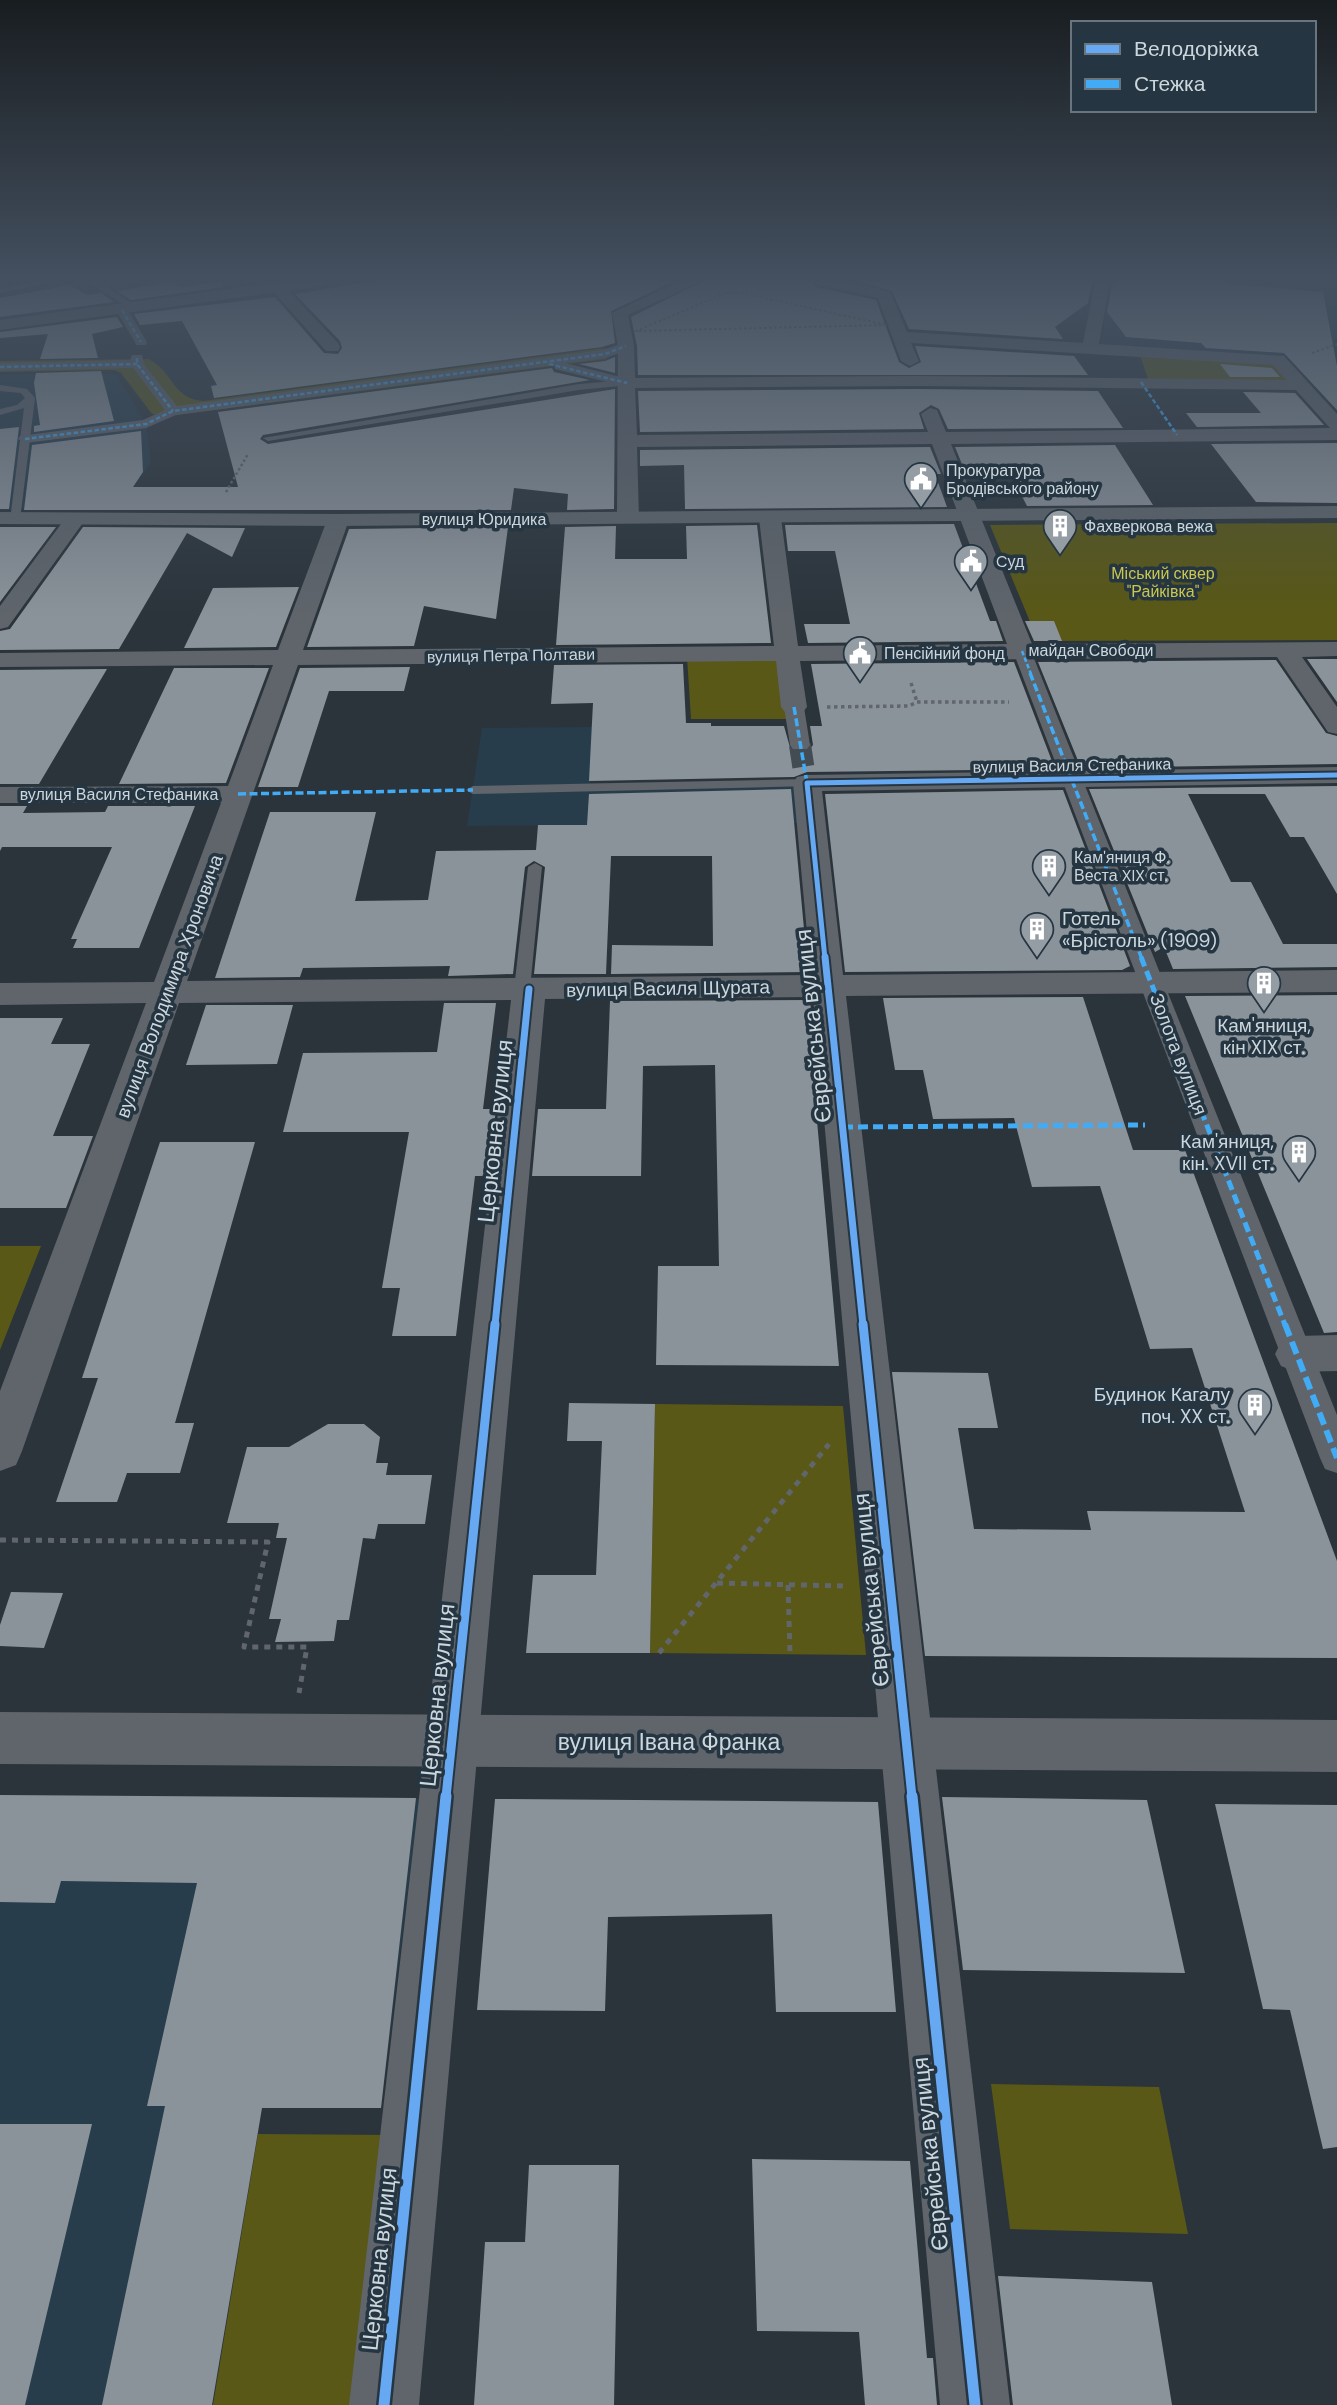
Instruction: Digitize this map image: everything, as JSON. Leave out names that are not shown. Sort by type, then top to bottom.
[{"type":"street","points":[[160,393],[173,411]]},
{"type":"street","points":[[25,439],[146,424],[173,411],[307,393]]},
{"type":"street","points":[[627,393],[628,519]]},
{"type":"street","name":"майдан Свободи","points":[[923,393],[1022,651],[1337,649]]},
{"type":"street","points":[[1306,393],[1337,425]]},
{"type":"street","points":[[627,440],[1337,434]]},
{"type":"street","points":[[969,516],[1337,512]]},
{"type":"street","name":"вулиця Юридика","points":[[8,519],[969,516]]},
{"type":"street","points":[[770,518],[800,745]]},
{"type":"street","points":[[0,622],[74,520]]},
{"type":"street","name":"вулиця Володимира Хроновича","points":[[0,1451],[286,657],[338,520]]},
{"type":"street","points":[[1284,649],[1337,726]]},
{"type":"street","name":"вулиця Петра Полтави","points":[[0,660],[1022,651]]},
{"type":"street","name":"Золота вулиця","points":[[1022,651],[1337,1458]]},
{"type":"street","name":"вулиця Василя Стефаника","points":[[806,777],[1072,779],[1337,775]]},
{"type":"street","name":"Єврейська вулиця","points":[[806,777],[975,2405]]},
{"type":"street","name":"вулиця Василя Стефаника","points":[[0,795],[238,794]]},
{"type":"street","name":"вулиця Василя Щурата","points":[[0,994],[1337,981]]},
{"type":"street","name":"Церковна вулиця","points":[[384,2405],[526,989]]},
{"type":"street","points":[[1296,1354],[1337,1353]]},
{"type":"street","name":"вулиця Івана Франка","points":[[0,1738],[1337,1746]]},
{"type":"lane","points":[[8,519],[25,439],[30,398],[26,393]]},
{"type":"lane","points":[[268,438],[541,393]]},
{"type":"lane","points":[[0,412],[20,407],[30,398]]},
{"type":"lane","name":"вулиця Василя Стефаника","points":[[473,790],[806,777]]},
{"type":"lane","name":"Церковна вулиця","points":[[526,989],[535,867]]},
{"type":"path","points":[[211,520],[247,454],[268,438]]},
{"type":"path","points":[[794,707],[1011,702]]},
{"type":"path","points":[[659,1653],[836,1435]]},
{"type":"path","points":[[0,1540],[268,1542],[244,1647],[307,1647],[290,1739]]},
{"type":"path","points":[[716,1583],[848,1586]]},
{"type":"path","points":[[788,1585],[790,1654]]},
{"type":"shaded area","points":[[0,393],[127,393],[146,424],[151,463],[134,485],[41,508],[0,510]]},
{"type":"shaded area","points":[[592,727],[590,783],[798,782],[802,823],[467,826],[482,728]]},
{"type":"shaded area","points":[[0,1795],[419,1799],[381,2108],[296,2108],[307,2036],[274,2035],[212,2405],[0,2405]]},
{"type":"green space","points":[[136,393],[183,393],[203,401],[262,393],[343,393],[167,416],[152,414]]},
{"type":"green space","name":"Міський сквер \"Райківка\"","points":[[1337,523],[1337,640],[1038,641],[990,525]]},
{"type":"green space","points":[[780,656],[788,719],[691,719],[687,657]]},
{"type":"green space","points":[[0,1246],[41,1246],[0,1350]]},
{"type":"green space","points":[[655,1404],[843,1406],[866,1655],[650,1653]]},
{"type":"green space","points":[[991,2084],[1159,2087],[1188,2234],[1010,2229]]},
{"type":"green space","points":[[258,2134],[393,2135],[363,2405],[213,2405]]},
{"type":"building","points":[[35,393],[107,393],[114,421],[34,432],[34,426],[40,425]]},
{"type":"building","points":[[213,393],[250,393],[214,398]]},
{"type":"building","points":[[360,393],[511,393],[263,435],[260,439],[268,444],[588,393],[615,393],[614,509],[567,510],[568,494],[514,488],[511,510],[24,510],[32,445],[141,431],[143,472],[133,487],[238,487],[218,412]]},
{"type":"building","points":[[638,393],[1100,393],[1123,428],[948,429],[939,409],[931,405],[919,413],[924,429],[640,432]]},
{"type":"building","points":[[1244,393],[1295,393],[1324,425],[1197,427],[1186,413],[1261,413]]},
{"type":"building","points":[[1321,393],[1337,393],[1337,410]]},
{"type":"building","points":[[19,427],[9,509],[0,509],[0,429]]},
{"type":"building","points":[[1337,443],[1337,503],[1256,502],[1211,444]]},
{"type":"building","points":[[1115,445],[1153,505],[1027,506],[1010,473],[966,474],[955,447]]},
{"type":"building","points":[[930,447],[941,474],[935,474],[947,507],[685,509],[684,465],[640,466],[640,450]]},
{"type":"building","points":[[954,524],[990,621],[996,621],[1003,641],[808,643],[804,624],[850,624],[835,551],[788,551],[785,525]]},
{"type":"building","points":[[757,525],[771,643],[556,645],[565,527],[616,526],[615,559],[687,559],[686,526]]},
{"type":"building","points":[[0,527],[56,527],[0,602]]},
{"type":"building","points":[[83,527],[245,528],[232,557],[187,533],[119,649],[0,650],[0,631],[10,629]]},
{"type":"building","points":[[508,527],[496,619],[424,606],[414,646],[307,647],[349,529]]},
{"type":"building","points":[[299,587],[276,647],[184,648],[213,588]]},
{"type":"building","points":[[1025,621],[1054,621],[1062,641],[1034,641]]},
{"type":"building","points":[[1307,659],[1337,659],[1337,702]]},
{"type":"building","points":[[1276,660],[1326,733],[1337,736],[1337,764],[1081,768],[1038,662]]},
{"type":"building","points":[[1014,662],[1055,769],[807,772],[794,777],[589,781],[593,703],[551,704],[554,665],[683,664],[686,723],[711,723],[711,726],[784,726],[791,751],[807,752],[813,745],[810,726],[822,726],[811,664]]},
{"type":"building","points":[[410,667],[404,691],[329,691],[298,787],[258,787],[300,668]]},
{"type":"building","points":[[174,668],[269,668],[226,783],[119,784]]},
{"type":"building","points":[[107,669],[39,784],[0,784],[0,670]]},
{"type":"building","points":[[1337,786],[1337,894],[1304,837],[1290,837],[1265,794],[1188,794],[1231,882],[1251,882],[1283,944],[1337,944],[1337,967],[1173,969],[1164,947],[1155,952],[1089,789]]},
{"type":"building","points":[[791,789],[808,972],[611,974],[612,945],[713,946],[712,856],[611,856],[606,974],[534,974],[545,867],[534,861],[525,867],[513,974],[448,976],[450,966],[303,968],[300,977],[215,978],[270,812],[376,812],[355,901],[428,900],[436,851],[536,850],[538,825],[587,825],[589,794]]},
{"type":"building","points":[[1063,790],[1130,966],[1122,970],[845,972],[825,794]]},
{"type":"building","points":[[0,806],[27,806],[23,813],[105,812],[108,806],[195,806],[139,948],[73,948],[77,939],[71,939],[112,847],[2,847],[0,851]]},
{"type":"building","points":[[1337,995],[1337,1332],[1324,1333],[1185,996]]},
{"type":"building","points":[[1083,997],[1133,1150],[1185,1150],[1337,1561],[1337,1658],[925,1656],[892,1372],[988,1373],[998,1428],[958,1428],[974,1529],[1091,1530],[1087,1511],[1245,1512],[1192,1348],[1150,1349],[1100,1186],[1032,1187],[1014,1118],[933,1119],[923,1070],[895,1070],[883,998]]},
{"type":"building","points":[[810,1000],[818,1076],[813,1076],[839,1366],[656,1365],[658,1266],[719,1266],[715,1065],[643,1066],[641,1176],[532,1176],[538,1109],[606,1109],[610,1001]]},
{"type":"building","points":[[444,1003],[496,1003],[483,1109],[496,1109],[488,1176],[475,1176],[456,1336],[392,1336],[400,1288],[382,1288],[409,1132],[283,1132],[303,1053],[437,1052]]},
{"type":"building","points":[[206,1005],[293,1005],[277,1064],[186,1065]]},
{"type":"building","points":[[0,1018],[63,1018],[51,1044],[90,1044],[53,1136],[93,1136],[66,1208],[0,1208]]},
{"type":"building","points":[[160,1142],[255,1142],[175,1423],[194,1423],[180,1473],[127,1473],[117,1502],[56,1502],[98,1378],[82,1378]]},
{"type":"building","points":[[569,1403],[655,1404],[650,1653],[526,1653],[533,1575],[596,1575],[602,1441],[567,1441]]},
{"type":"building","points":[[328,1424],[364,1424],[380,1437],[376,1463],[388,1463],[386,1475],[432,1475],[425,1524],[378,1524],[375,1539],[363,1538],[349,1620],[337,1620],[334,1641],[275,1642],[281,1619],[269,1619],[287,1538],[276,1538],[279,1523],[227,1523],[247,1447],[289,1447]]},
{"type":"building","points":[[11,1592],[63,1593],[44,1648],[0,1646],[0,1625]]},
{"type":"building","points":[[0,1795],[416,1798],[381,2108],[262,2108],[212,2405],[102,2405],[165,2106],[147,2106],[197,1883],[61,1881],[55,1903],[0,1902]]},
{"type":"building","points":[[942,1797],[1147,1800],[1185,1973],[963,1970]]},
{"type":"building","points":[[495,1799],[878,1802],[896,2012],[776,2012],[772,1914],[608,1917],[605,2011],[477,2010]]},
{"type":"building","points":[[1215,1804],[1337,1805],[1337,2147],[1323,2149],[1290,2010],[1263,2009]]},
{"type":"building","points":[[0,2124],[92,2124],[25,2405],[0,2405]]},
{"type":"building","points":[[752,2159],[910,2161],[927,2358],[933,2358],[937,2405],[865,2405],[859,2332],[757,2331]]},
{"type":"building","points":[[529,2165],[619,2165],[614,2405],[474,2405],[485,2242],[525,2242]]},
{"type":"building","points":[[998,2276],[1152,2282],[1172,2405],[1013,2405]]},
{"type":"tunnel","points":[[800,745],[804,771]]},
{"type":"marked path","points":[[159,393],[173,411]]},
{"type":"marked path","points":[[25,439],[146,424],[173,411],[308,393]]},
{"type":"marked path","points":[[1149,393],[1177,435]]},
{"type":"marked path","points":[[1022,651],[1337,1458]]},
{"type":"marked path","points":[[794,707],[807,783]]},
{"type":"marked path","points":[[238,794],[473,790]]},
{"type":"marked path","points":[[843,1127],[1145,1125]]},
{"type":"cycle path","points":[[975,2405],[807,783],[1337,775]]},
{"type":"cycle path","points":[[384,2405],[529,989]]},
{"type":"place","name":"Прокуратура Бродівського району","points":[[921,509]]},
{"type":"place","name":"Фахверкова вежа","points":[[1060,556]]},
{"type":"place","name":"Cуд","points":[[971,591]]},
{"type":"place","name":"Пенсійний фонд","points":[[860,683]]},
{"type":"place","name":"Кам'яниця Ф. Веста XIX ст.","points":[[1049,896]]},
{"type":"place","name":"Готель «Брістоль» (1909)","points":[[1037,959]]},
{"type":"place","name":"Кам'яниця, кін XIX ст.","points":[[1264,1013]]},
{"type":"place","name":"Кам'яниця, кін. XVII ст.","points":[[1299,1182]]},
{"type":"place","name":"Будинок Кагалу поч. XX ст.","points":[[1255,1435]]}]
